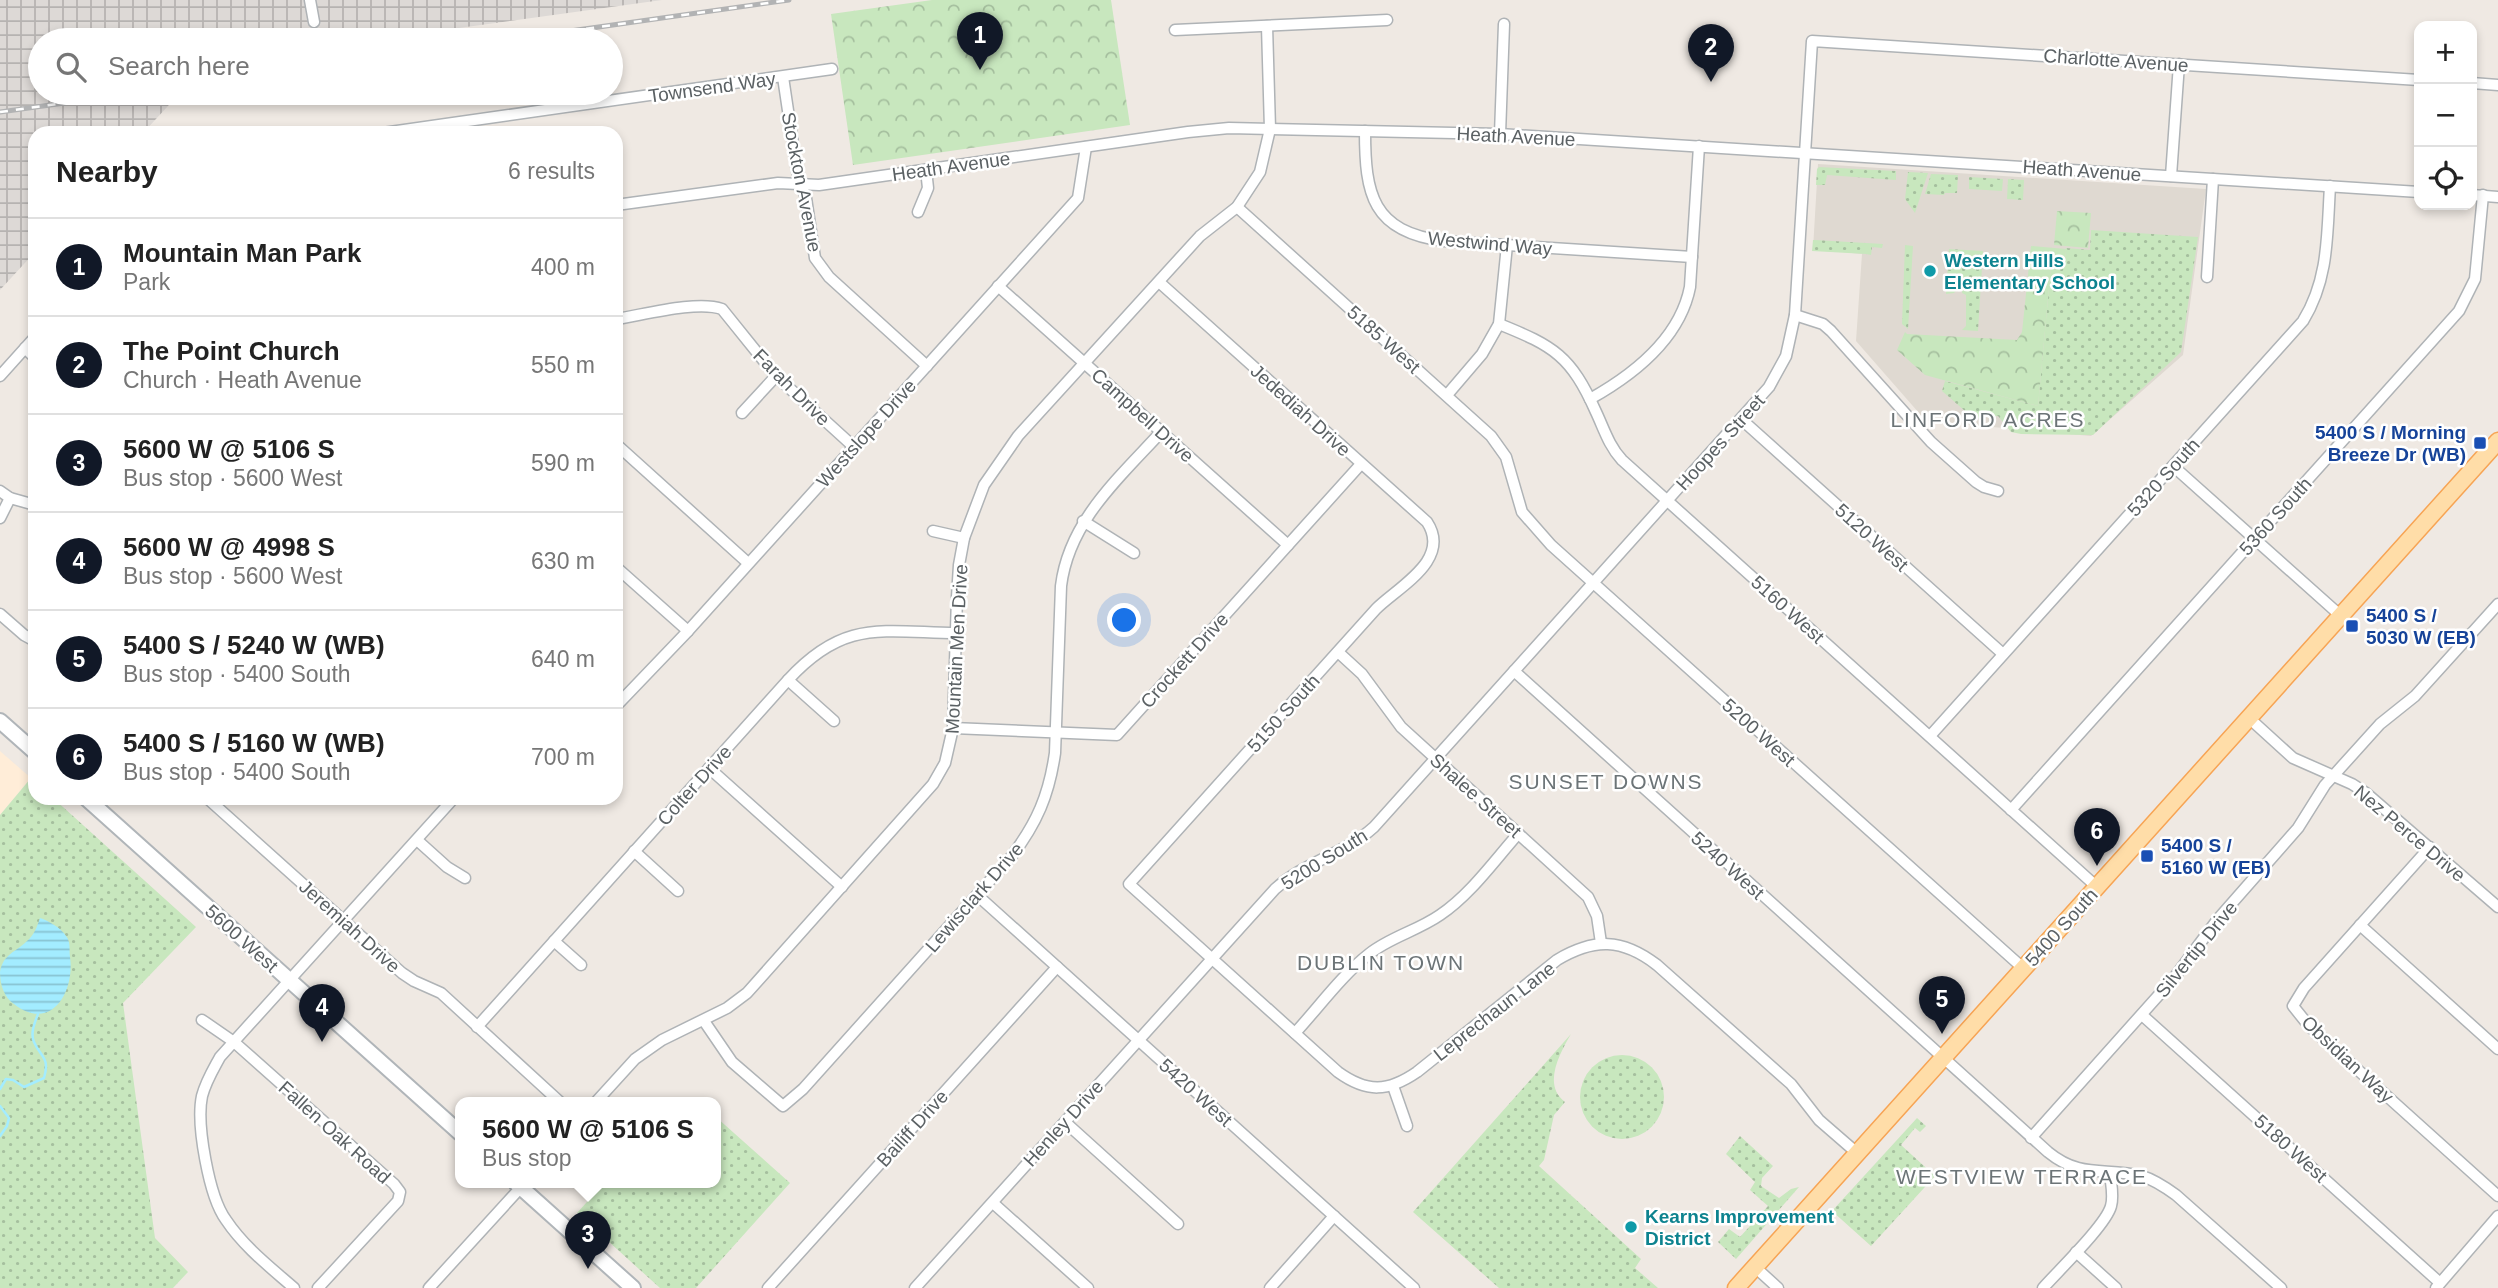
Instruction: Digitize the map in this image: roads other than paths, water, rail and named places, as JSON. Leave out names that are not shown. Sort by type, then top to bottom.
[{"type":"main road","name":"5400 South","points":[[1736,1288],[2498,441]]},
{"type":"main road","points":[[0,721],[28,746]]},
{"type":"main road","name":"5600 West","points":[[94,805],[455,1128]]},
{"type":"main road","points":[[523,1188],[633,1288]]},
{"type":"street","points":[[310,0],[314,22]]},
{"type":"street","points":[[1175,30],[1388,20]]},
{"type":"street","points":[[1500,134],[1504,24]]},
{"type":"street","name":"Mountain Men Drive","points":[[600,1097],[635,1059],[662,1040],[727,1008],[747,992],[933,784],[944,763],[953,729],[959,565],[964,538],[985,485],[1018,436],[1200,236],[1237,207],[1260,172],[1270,129],[1267,26]]},
{"type":"street","name":"Charlotte Avenue","points":[[1812,41],[2414,80]]},
{"type":"street","name":"Hoopes Street","points":[[1435,759],[1668,501],[1778,374],[1791,341],[1795,315],[1812,41]]},
{"type":"street","points":[[2171,176],[2179,64]]},
{"type":"street","name":"Townsend Way","points":[[623,100],[832,69]]},
{"type":"street","name":"Stockton Avenue","points":[[783,77],[801,184],[806,198],[812,248],[820,267],[927,366]]},
{"type":"street","points":[[2477,83],[2498,85]]},
{"type":"street","name":"Townsend Way","points":[[439,126],[586,105]]},
{"type":"street","name":"Heath Avenue","points":[[623,204],[768,184],[819,185],[1229,128],[1500,134],[2414,192]]},
{"type":"street","name":"Westwind Way","points":[[1365,131],[1368,186],[1381,211],[1390,221],[1413,236],[1692,257]]},
{"type":"street","points":[[1590,399],[1638,368],[1677,322],[1687,304],[1699,146]]},
{"type":"street","name":"Westslope Drive","points":[[623,699],[688,631],[1078,198],[1086,147]]},
{"type":"street","points":[[918,212],[928,188],[926,170]]},
{"type":"street","points":[[2207,277],[2213,179]]},
{"type":"street","name":"5320 South","points":[[1930,736],[2294,331],[2311,308],[2321,285],[2325,265],[2330,186]]},
{"type":"street","points":[[2477,195],[2498,197]]},
{"type":"street","name":"5185 West","points":[[1237,207],[1485,429],[1506,457],[1513,483]]},
{"type":"street","name":"5360 South","points":[[2011,810],[2459,311],[2475,279],[2477,210]]},
{"type":"street","points":[[1447,395],[1482,354],[1499,324],[1507,245]]},
{"type":"street","name":"Jedediah Drive","points":[[1159,282],[1427,522],[1434,543]]},
{"type":"street","name":"Campbell Drive","points":[[998,286],[1288,545]]},
{"type":"street","name":"Farah Drive","points":[[623,317],[713,306],[728,315],[776,376],[854,447]]},
{"type":"street","points":[[1795,315],[1822,324],[1831,331],[1931,442],[1976,482],[1998,491]]},
{"type":"street","name":"5160 West","points":[[1499,324],[1546,345],[1561,355],[1572,367],[1590,399],[1616,453],[2097,887]]},
{"type":"street","points":[[0,376],[28,345]]},
{"type":"street","points":[[25,348],[28,351]]},
{"type":"street","points":[[742,413],[776,376]]},
{"type":"street","name":"5120 West","points":[[1741,419],[2003,654]]},
{"type":"street","name":"Lewisclark Drive","points":[[704,1021],[732,1062],[783,1106],[803,1088],[1012,857],[1042,810],[1051,779],[1062,577],[1070,547],[1083,521],[1162,431]]},
{"type":"street","points":[[623,450],[748,563]]},
{"type":"street","name":"Crockett Drive","points":[[953,729],[1117,735],[1361,464]]},
{"type":"street","points":[[2173,466],[2341,616]]},
{"type":"street","name":"5200 West","points":[[1513,483],[1518,505],[1528,522],[1592,584],[2024,969]]},
{"type":"street","points":[[0,491],[10,498],[28,503]]},
{"type":"street","points":[[0,518],[10,498]]},
{"type":"street","points":[[1083,521],[1134,553]]},
{"type":"street","points":[[933,531],[964,538]]},
{"type":"street","name":"5150 South","points":[[1212,959],[1129,884],[1387,598],[1410,582],[1425,565],[1434,543]]},
{"type":"street","points":[[623,573],[688,631]]},
{"type":"street","name":"Silvertip Drive","points":[[2031,1138],[2174,978],[2218,919],[2298,828],[2325,785],[2380,724],[2415,696],[2498,604]]},
{"type":"street","points":[[0,614],[28,637]]},
{"type":"street","name":"Colter Drive","points":[[477,1027],[816,653],[845,637],[874,632],[956,633]]},
{"type":"street","name":"Shalee Street","points":[[1338,652],[1362,674],[1401,727],[1588,897],[1597,916],[1601,943]]},
{"type":"street","name":"5240 West","points":[[1514,671],[2058,1160],[2087,1171],[2129,1173],[2160,1184],[2281,1288]]},
{"type":"street","points":[[788,681],[834,722]]},
{"type":"street","name":"Nez Perce Drive","points":[[2249,718],[2293,758],[2334,775],[2366,793],[2498,907]]},
{"type":"street","name":"5200 South","points":[[1212,959],[1289,877],[1363,837],[1435,759]]},
{"type":"street","points":[[709,768],[842,887]]},
{"type":"street","name":"Jeremiah Drive","points":[[214,805],[402,973],[441,993],[554,1097]]},
{"type":"street","points":[[294,1288],[241,1241],[224,1218],[213,1194],[200,1121],[201,1098],[207,1080],[220,1057],[448,805]]},
{"type":"street","points":[[1295,1033],[1366,956],[1391,939],[1443,914],[1518,834]]},
{"type":"street","points":[[416,840],[447,867],[465,878]]},
{"type":"street","name":"Obsidian Way","points":[[2430,846],[2304,988],[2293,1006],[2309,1026],[2498,1196]]},
{"type":"street","points":[[634,851],[678,891]]},
{"type":"street","name":"5420 West","points":[[977,895],[1415,1288]]},
{"type":"street","points":[[2360,925],[2498,1049]]},
{"type":"street","points":[[554,941],[581,965]]},
{"type":"street","name":"Leprechaun Lane","points":[[1394,1086],[1417,1072],[1557,960],[1573,950],[1601,943],[1637,951],[1657,965],[1791,1084],[1819,1120],[1857,1153]]},
{"type":"street","points":[[1212,959],[1350,1081],[1373,1088],[1394,1086],[1407,1126]]},
{"type":"street","name":"Henley Drive","points":[[920,1286],[1212,959]]},
{"type":"street","name":"Bailiff Drive","points":[[768,1288],[1057,967]]},
{"type":"street","name":"5180 West","points":[[2142,1015],[2438,1285]]},
{"type":"street","name":"Fallen Oak Road","points":[[202,1020],[234,1042],[400,1192],[398,1201],[318,1288]]},
{"type":"street","points":[[1065,1122],[1178,1224]]},
{"type":"street","points":[[2043,1288],[2104,1220],[2111,1207],[2113,1192],[2110,1173]]},
{"type":"street","points":[[429,1288],[517,1188]]},
{"type":"street","points":[[993,1203],[1088,1288]]},
{"type":"street","points":[[1270,1288],[1335,1216]]},
{"type":"street","points":[[2438,1285],[2498,1216]]},
{"type":"street","points":[[2076,1252],[2116,1288]]},
{"type":"street","points":[[1755,1267],[1778,1288]]},
{"type":"water","points":[[40,918],[58,928],[68,938],[71,970],[69,983],[58,1004],[39,1014],[27,1012],[8,998],[3,990],[0,972],[7,957],[32,936]]},
{"type":"waterway","points":[[0,1089],[6,1079],[24,1087],[44,1078],[45,1062],[33,1035],[38,1014]]},
{"type":"waterway","points":[[0,1106],[9,1118],[0,1136]]},
{"type":"railway","points":[[592,28],[789,0]]},
{"type":"railway","points":[[0,112],[50,105]]},
{"type":"place","name":"Mountain Man Park","points":[[980,70]]},
{"type":"place","name":"The Point Church","points":[[1711,82]]},
{"type":"place","name":"Western Hills Elementary School","points":[[1930,271]]},
{"type":"place","name":"5400 S / Morning Breeze Dr (WB)","points":[[2480,443]]},
{"type":"place","name":"5400 S / 5030 W (EB)","points":[[2352,626]]},
{"type":"place","name":"5400 S / 5160 W (EB)","points":[[2147,856]]},
{"type":"place","name":"5400 S / 5160 W (WB)","points":[[2097,866]]},
{"type":"place","name":"5400 S / 5240 W (WB)","points":[[1942,1034]]},
{"type":"place","name":"5600 W @ 4998 S","points":[[322,1042]]},
{"type":"place","name":"Kearns Improvement District","points":[[1631,1227]]},
{"type":"place","name":"5600 W @ 5106 S","points":[[588,1269]]},
{"type":"district","name":"LINFORD ACRES","points":[[1988,420]]},
{"type":"district","name":"SUNSET DOWNS","points":[[1606,782]]},
{"type":"district","name":"DUBLIN TOWN","points":[[1381,963]]},
{"type":"district","name":"WESTVIEW TERRACE","points":[[2022,1177]]}]
